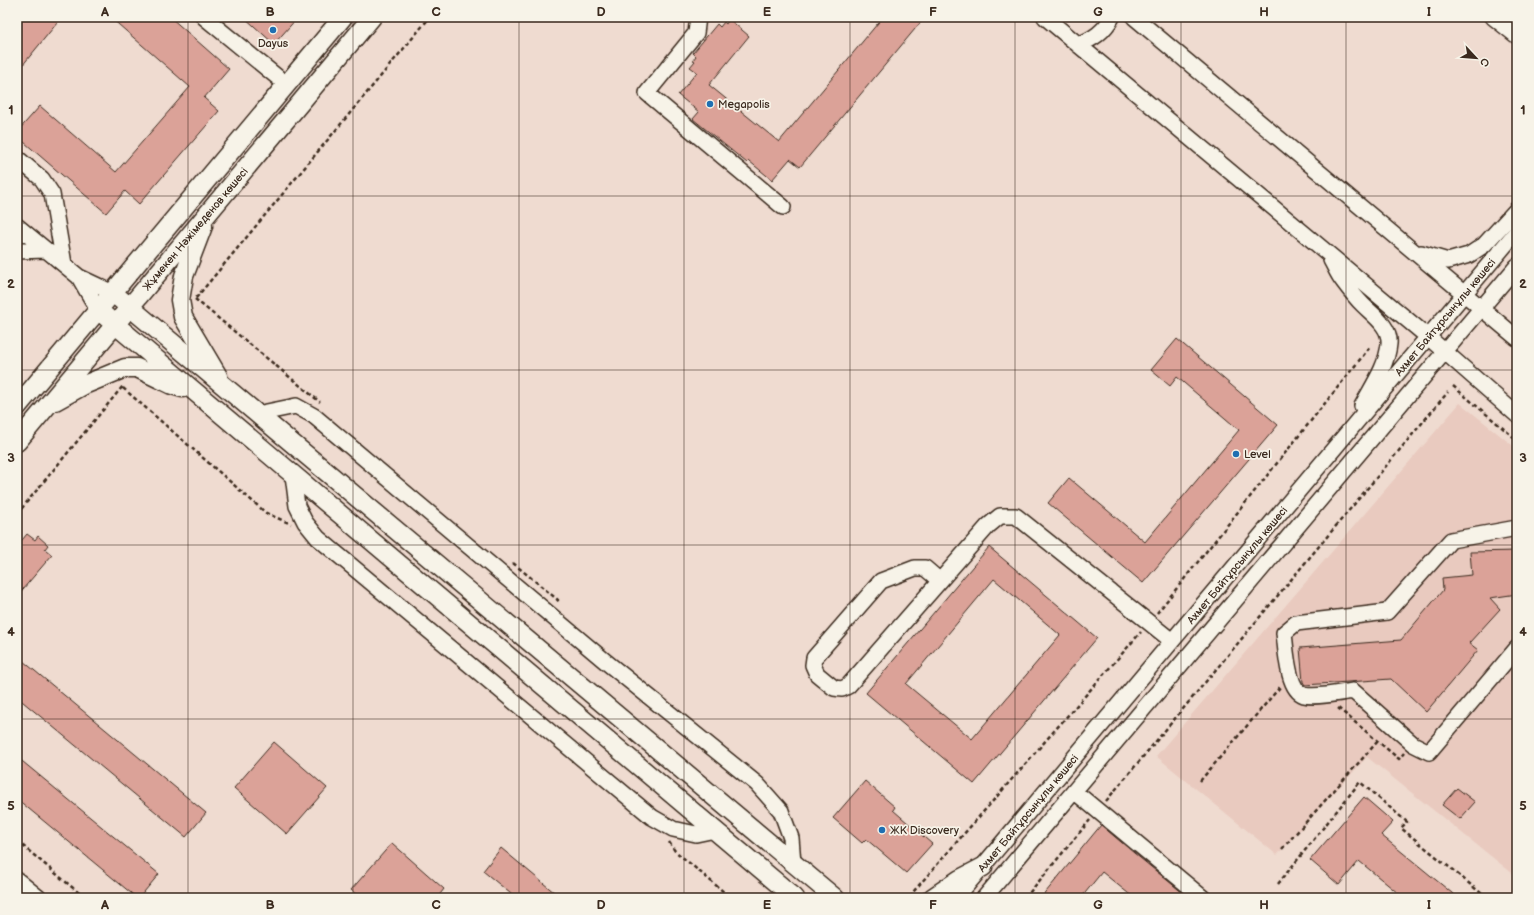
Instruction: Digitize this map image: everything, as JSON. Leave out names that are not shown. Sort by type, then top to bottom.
[{"type":"main road","name":"Жұмекен Нәжімеденов көшесі","points":[[17,407],[343,17]]},
{"type":"main road","name":"Жұмекен Нәжімеденов көшесі","points":[[17,442],[372,17]]},
{"type":"main road","points":[[207,214],[200,237],[184,276],[180,300],[183,317],[212,363],[223,385]]},
{"type":"main road","points":[[113,293],[835,898]]},
{"type":"main road","points":[[98,310],[795,898]]},
{"type":"main road","points":[[47,405],[124,368],[137,368],[172,384],[194,391]]},
{"type":"main road","points":[[932,898],[960,879],[983,866]]},
{"type":"main road","points":[[770,876],[783,898]]},
{"type":"street","points":[[204,17],[287,85]]},
{"type":"street","points":[[698,17],[696,33],[647,93],[783,207]]},
{"type":"street","points":[[1045,17],[1428,337],[1517,415]]},
{"type":"street","points":[[1078,45],[1093,38],[1102,30],[1112,17]]},
{"type":"street","points":[[1134,17],[1517,338]]},
{"type":"street","points":[[1493,17],[1517,36]]},
{"type":"street","points":[[17,158],[42,179],[52,194],[64,264]]},
{"type":"street","points":[[1412,249],[1448,261],[1469,255],[1484,245],[1517,209]]},
{"type":"street","points":[[17,226],[79,277],[113,293]]},
{"type":"street","name":"Ахмет Байтұрсынұлы көшесі","points":[[956,898],[1517,231]]},
{"type":"street","points":[[17,251],[45,250]]},
{"type":"street","points":[[1326,252],[1342,280],[1363,304],[1378,318],[1385,329],[1390,342],[1386,357],[1376,380],[1345,436]]},
{"type":"street","name":"Ахмет Байтұрсынұлы көшесі","points":[[984,898],[1517,266]]},
{"type":"street","points":[[79,277],[98,310]]},
{"type":"street","points":[[257,414],[296,406],[314,416],[600,656],[756,784],[781,811],[791,838],[793,863]]},
{"type":"street","points":[[293,475],[297,506],[305,522],[318,538],[652,816],[673,829],[696,834],[715,830]]},
{"type":"street","points":[[940,581],[925,568],[915,568],[881,581],[814,658],[813,665],[817,674],[834,688],[848,686],[940,581],[988,526],[1000,516],[1016,516],[1172,641]]},
{"type":"street","points":[[1517,528],[1451,540],[1387,612],[1296,623],[1284,633],[1289,676],[1297,690],[1304,695],[1323,695],[1353,691],[1413,744],[1429,752],[1517,648]]},
{"type":"street","points":[[1074,791],[1203,898]]},
{"type":"street","points":[[17,880],[39,898]]},
{"type":"path","points":[[195,299],[430,17]]},
{"type":"path","points":[[17,514],[123,388],[124,368]]},
{"type":"path","points":[[1453,386],[1517,440]]},
{"type":"path","points":[[123,388],[266,513],[292,525]]},
{"type":"path","points":[[1025,898],[1448,392]]},
{"type":"path","points":[[1200,780],[1289,676]]},
{"type":"path","points":[[1323,695],[1399,759],[1413,744]]},
{"type":"path","points":[[1282,849],[1378,741]]},
{"type":"path","points":[[1278,884],[1360,782],[1407,822],[1401,828],[1487,898]]},
{"type":"path","points":[[667,840],[675,851],[731,898]]},
{"type":"path","points":[[17,841],[85,898]]},
{"type":"shaded area","points":[[1460,403],[1517,449],[1517,877],[1367,757],[1277,855],[1156,756]]},
{"type":"building","points":[[24,17],[62,17],[17,72],[17,25]]},
{"type":"building","points":[[110,17],[170,17],[229,69],[204,98],[219,111],[139,204],[125,191],[106,213],[17,136],[17,132],[40,106],[116,172],[190,87]]},
{"type":"building","name":"Dayus","points":[[244,17],[298,17],[274,44]]},
{"type":"building","name":"Megapolis","points":[[883,17],[925,17],[800,167],[790,159],[772,180],[749,161],[747,163],[693,119],[699,112],[678,95],[697,72],[690,67],[695,61],[693,60],[696,56],[693,53],[717,24],[720,27],[724,22],[726,24],[729,19],[749,36],[709,85],[779,142]]},
{"type":"building","name":"Level","points":[[1177,339],[1278,425],[1143,583],[1048,503],[1069,478],[1145,542],[1239,430],[1177,377],[1170,386],[1151,370]]},
{"type":"building","points":[[27,534],[35,540],[38,536],[48,545],[45,549],[52,555],[17,596],[17,546]]},
{"type":"building","points":[[989,547],[1097,638],[974,784],[866,693]],"holes":[[[994,579],[1060,635],[972,739],[906,684]]]},
{"type":"building","points":[[1517,551],[1517,594],[1490,598],[1500,609],[1469,643],[1478,650],[1426,712],[1391,679],[1305,685],[1303,682],[1300,648],[1401,640],[1443,590],[1442,578],[1472,575],[1470,552]]},
{"type":"building","points":[[17,656],[206,813],[186,837],[17,697]]},
{"type":"building","points":[[274,742],[327,788],[287,834],[234,788]]},
{"type":"building","points":[[17,757],[159,874],[139,898],[137,898],[17,799]]},
{"type":"building","name":"ЖК Discovery","points":[[865,781],[895,807],[893,810],[932,844],[906,873],[866,839],[862,843],[833,818]]},
{"type":"building","points":[[1457,788],[1475,802],[1460,819],[1442,805]]},
{"type":"building","points":[[1364,797],[1393,822],[1381,835],[1458,898],[1404,898],[1359,861],[1339,885],[1310,860]]},
{"type":"building","points":[[1101,825],[1189,898],[1134,898],[1102,872],[1081,898],[1041,898]]},
{"type":"building","points":[[392,843],[444,889],[437,898],[361,898],[351,890]]},
{"type":"building","points":[[501,848],[561,898],[516,898],[483,871]]},
{"type":"place","name":"Dayus","points":[[273,30]]},
{"type":"place","name":"Megapolis","points":[[710,104]]},
{"type":"place","name":"Level","points":[[1236,454]]},
{"type":"place","name":"ЖК Discovery","points":[[882,830]]}]
